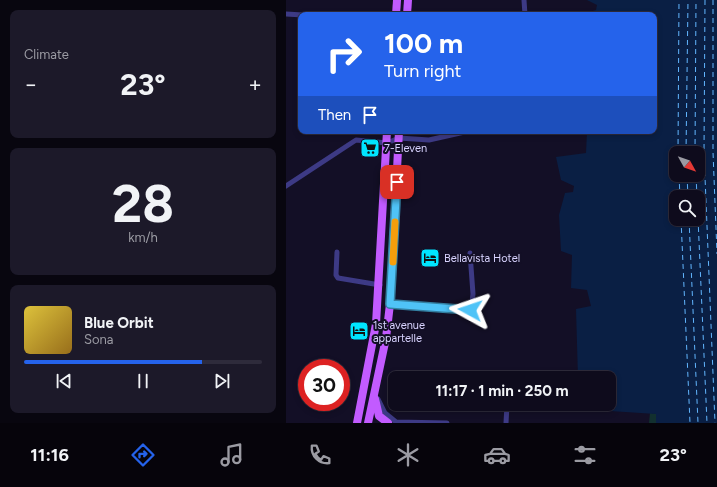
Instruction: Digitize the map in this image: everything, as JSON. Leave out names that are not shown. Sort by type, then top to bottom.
[{"type":"main road","points":[[396,12],[397,0]]},
{"type":"main road","points":[[407,12],[408,0]]},
{"type":"main road","points":[[360,421],[374,337],[380,285],[388,134]]},
{"type":"main road","points":[[368,423],[386,338],[390,304],[399,135]]},
{"type":"main road","points":[[374,337],[386,338]]},
{"type":"main road","points":[[375,392],[379,416],[388,423]]},
{"type":"street","points":[[524,0],[525,12]]},
{"type":"street","points":[[286,14],[298,15]]},
{"type":"street","points":[[286,186],[356,140],[387,142],[399,135],[429,140],[456,134]]},
{"type":"street","points":[[337,252],[336,277],[380,285]]},
{"type":"street","points":[[390,304],[470,310],[473,294],[470,253]]},
{"type":"street","points":[[375,392],[385,413],[396,422],[447,423]]},
{"type":"street","points":[[506,423],[507,411]]},
{"type":"green space","points":[[650,413],[657,414],[656,423],[649,423]]},
{"type":"water","points":[[587,0],[717,0],[717,423],[656,423],[656,414],[610,411],[616,411],[616,371],[578,371],[576,309],[591,306],[587,290],[571,288],[572,255],[561,251],[559,215],[565,193],[573,192],[574,186],[561,180],[556,157],[586,153],[587,134],[657,134],[657,12],[589,12],[596,10],[597,5]]},
{"type":"ferry route","points":[[678,146],[679,0]]},
{"type":"ferry route","points":[[686,146],[688,0]]},
{"type":"ferry route","points":[[695,146],[696,0]]},
{"type":"ferry route","points":[[705,0],[704,152],[715,423]]},
{"type":"ferry route","points":[[713,0],[713,152],[717,254]]},
{"type":"ferry route","points":[[679,182],[680,190]]},
{"type":"ferry route","points":[[687,182],[688,190]]},
{"type":"ferry route","points":[[696,182],[697,190]]},
{"type":"ferry route","points":[[681,226],[690,423]]},
{"type":"ferry route","points":[[689,226],[698,423]]},
{"type":"ferry route","points":[[698,226],[707,423]]},
{"type":"slow traffic","points":[[393,262],[395,222]]},
{"type":"place","name":"7-Eleven","points":[[370,148]]},
{"type":"place","name":"Bellavista Hotel","points":[[430,258]]},
{"type":"place","name":"1st avenue appartelle","points":[[359,331]]},
{"type":"route","points":[[397,182],[390,304],[470,310]]}]
